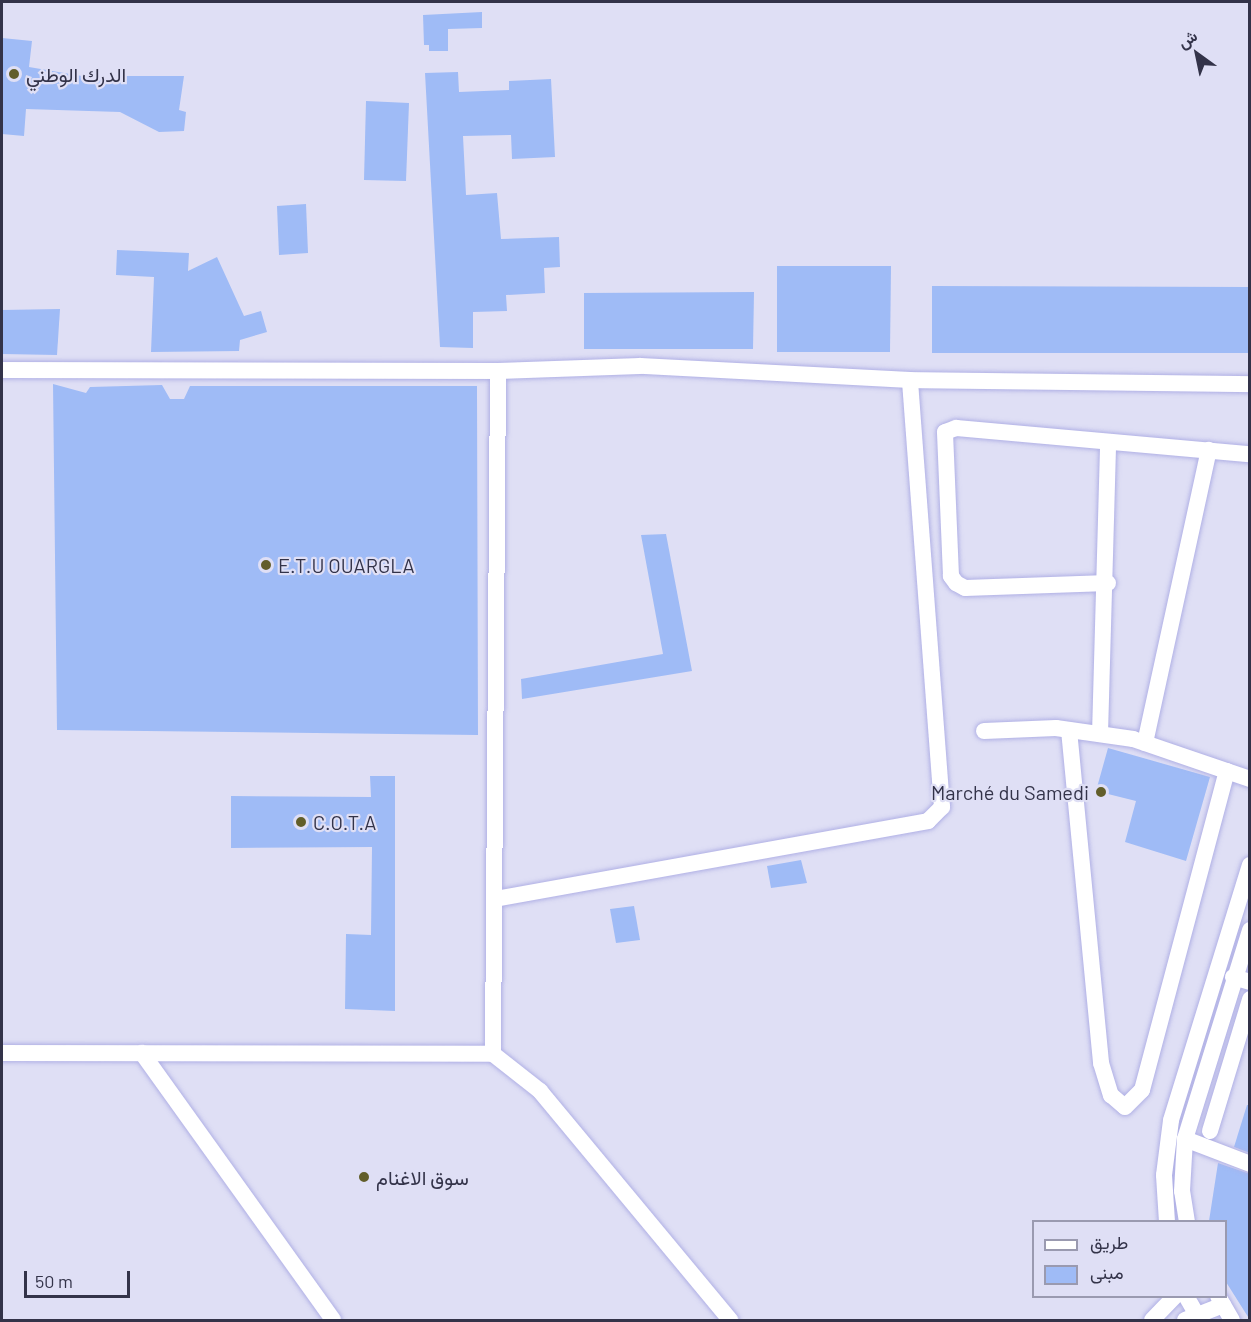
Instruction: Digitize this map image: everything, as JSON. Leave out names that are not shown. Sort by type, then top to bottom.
[{"type":"street","points":[[2,370],[498,371],[640,366],[910,380],[1250,384]]},
{"type":"street","points":[[493,1054],[498,371]]},
{"type":"street","points":[[495,899],[928,821],[940,814],[910,380]]},
{"type":"street","points":[[1108,583],[965,588],[956,583],[942,441],[945,432],[956,428],[1250,454]]},
{"type":"street","points":[[1100,734],[1108,583],[1108,442]]},
{"type":"street","points":[[1145,743],[1209,450]]},
{"type":"street","points":[[1069,729],[1101,1063],[1111,1095],[1125,1107],[1142,1090],[1227,771]]},
{"type":"street","points":[[984,731],[1069,729],[1100,734],[1145,743],[1250,778]]},
{"type":"street","points":[[1167,1220],[1164,1175],[1171,1120],[1250,865]]},
{"type":"street","points":[[1187,1220],[1182,1191],[1185,1138],[1241,980],[1250,930]]},
{"type":"street","points":[[1210,1131],[1250,999]]},
{"type":"street","points":[[2,1053],[493,1054],[540,1091],[730,1320]]},
{"type":"street","points":[[142,1053],[333,1320]]},
{"type":"street","points":[[1185,1138],[1250,1164]]},
{"type":"street","points":[[1152,1320],[1173,1298]]},
{"type":"street","points":[[1187,1298],[1195,1320],[1220,1300],[1232,1320]]},
{"type":"building","points":[[482,12],[482,28],[448,29],[448,51],[429,51],[429,45],[424,45],[423,15]]},
{"type":"building","points":[[2,38],[32,41],[29,67],[117,82],[123,76],[184,76],[179,110],[186,112],[184,131],[159,132],[120,112],[26,109],[24,136],[2,134]]},
{"type":"building","points":[[458,72],[459,92],[509,90],[509,81],[551,79],[555,157],[512,159],[511,135],[463,136],[466,195],[497,193],[501,239],[559,237],[560,267],[544,268],[545,293],[506,295],[507,311],[473,312],[473,348],[440,347],[425,73]]},
{"type":"building","points":[[366,101],[409,103],[406,181],[364,180]]},
{"type":"building","points":[[306,204],[308,253],[279,255],[277,206]]},
{"type":"building","points":[[117,250],[189,253],[188,271],[217,257],[244,316],[261,311],[267,332],[240,340],[239,351],[151,352],[154,277],[116,275]]},
{"type":"building","points":[[777,266],[891,266],[890,352],[777,352]]},
{"type":"building","points":[[932,286],[1250,287],[1250,353],[932,353]]},
{"type":"building","points":[[754,292],[753,349],[584,349],[584,293]]},
{"type":"building","points":[[60,309],[57,355],[2,354],[2,310]]},
{"type":"building","name":"E.T.U OUARGLA","points":[[53,384],[86,393],[90,387],[162,385],[170,399],[184,399],[190,386],[477,386],[478,735],[57,730]]},
{"type":"building","points":[[666,534],[692,671],[522,699],[521,679],[663,654],[641,535]]},
{"type":"building","points":[[1108,748],[1210,777],[1186,861],[1125,842],[1136,801],[1096,791]]},
{"type":"building","points":[[370,776],[395,776],[395,1011],[345,1009],[346,934],[371,935],[372,847],[231,848],[231,796],[371,797]]},
{"type":"building","points":[[801,860],[807,883],[771,888],[767,866]]},
{"type":"building","points":[[634,906],[640,940],[616,943],[610,909]]},
{"type":"building","points":[[1247,1105],[1250,1105],[1250,1153],[1234,1147]]},
{"type":"building","points":[[1218,1163],[1250,1174],[1250,1320],[1227,1284],[1227,1220],[1209,1220]]},
{"type":"place","name":"الدرك الوطني","points":[[14,74]]},
{"type":"place","name":"E.T.U OUARGLA","points":[[266,565]]},
{"type":"place","name":"Marché du Samedi","points":[[1101,792]]},
{"type":"place","name":"C.O.T.A","points":[[301,822]]},
{"type":"place","name":"سوق الاغنام","points":[[364,1177]]}]
